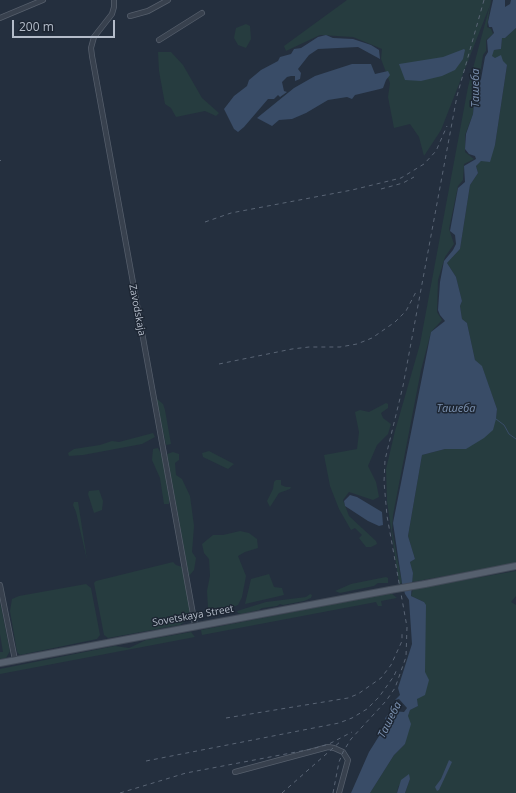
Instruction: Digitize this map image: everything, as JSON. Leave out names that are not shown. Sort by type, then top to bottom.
[{"type":"main road","name":"Sovetskaya Street","points":[[0,663],[195,625],[426,584],[516,566]]},
{"type":"street","points":[[0,18],[42,0]]},
{"type":"street","name":"Zavodskaja","points":[[114,0],[112,14],[94,37],[91,48],[92,56],[195,625]]},
{"type":"street","points":[[130,16],[148,11],[168,0]]},
{"type":"street","points":[[159,40],[202,13]]},
{"type":"street","points":[[0,586],[15,660]]},
{"type":"street","points":[[235,772],[328,747],[334,748],[343,752],[348,760],[339,793]]},
{"type":"green space","points":[[347,0],[491,0],[487,27],[491,29],[493,34],[486,40],[486,51],[483,55],[479,81],[475,90],[473,114],[465,135],[465,152],[474,159],[464,164],[463,180],[458,186],[449,229],[454,244],[445,257],[438,280],[437,312],[442,320],[431,332],[421,370],[393,515],[392,530],[402,583],[399,584],[387,501],[386,469],[395,431],[420,344],[468,87],[490,5],[441,130],[424,156],[419,137],[410,124],[394,128],[388,97],[390,83],[381,59],[382,49],[353,37],[320,35],[286,51],[284,46]]},
{"type":"green space","points":[[246,24],[250,26],[251,39],[246,48],[238,45],[234,38],[236,28]]},
{"type":"green space","points":[[516,28],[516,563],[412,582],[413,573],[410,562],[415,559],[408,536],[422,455],[445,449],[466,449],[496,419],[497,409],[482,367],[475,360],[467,323],[462,319],[460,306],[462,301],[456,277],[447,263],[460,249],[470,185],[478,173],[476,166],[495,145],[507,65],[491,56],[494,50],[501,49],[502,38],[505,38]]},
{"type":"green space","points":[[158,52],[171,52],[183,65],[202,98],[219,113],[216,116],[205,111],[176,117],[171,108],[165,104],[159,71]]},
{"type":"green space","points":[[156,398],[163,404],[165,410],[171,444],[166,445]]},
{"type":"green space","points":[[386,403],[388,404],[388,408],[381,413],[383,418],[391,424],[388,434],[377,445],[368,466],[376,482],[379,497],[373,500],[349,492],[343,500],[349,516],[376,541],[377,544],[371,547],[366,547],[359,538],[362,535],[355,528],[351,530],[339,509],[330,486],[324,455],[357,449],[359,432],[355,412],[360,410],[369,412]]},
{"type":"green space","points":[[153,433],[155,437],[142,444],[83,455],[69,456],[68,453],[74,449],[100,445],[112,441],[119,442]]},
{"type":"green space","points":[[158,448],[162,456],[169,504],[164,504],[160,478],[152,460],[153,449]]},
{"type":"green space","points":[[209,451],[234,464],[228,469],[203,457],[202,453]]},
{"type":"green space","points":[[173,452],[179,454],[179,460],[175,463],[176,475],[182,479],[190,496],[194,526],[192,552],[196,558],[194,570],[189,576],[167,454]]},
{"type":"green space","points":[[276,480],[281,480],[281,485],[291,487],[290,489],[279,493],[270,507],[267,501]]},
{"type":"green space","points":[[99,490],[103,501],[102,510],[94,513],[88,494],[89,491]]},
{"type":"green space","points":[[74,502],[78,502],[87,560],[73,505]]},
{"type":"green space","points":[[240,531],[249,533],[257,539],[258,548],[238,556],[246,576],[242,597],[238,605],[233,607],[215,608],[211,612],[208,608],[207,591],[210,576],[209,559],[204,553],[202,544],[213,535],[223,535]]},
{"type":"green space","points":[[173,562],[182,567],[190,610],[188,619],[180,625],[108,638],[104,635],[94,583],[96,581]]},
{"type":"green space","points":[[516,571],[516,596],[511,602],[516,605],[516,793],[405,793],[410,779],[408,775],[398,787],[397,793],[370,793],[394,755],[405,744],[410,710],[418,706],[417,699],[425,672],[424,602],[411,596],[413,589]]},
{"type":"green space","points":[[269,574],[274,587],[282,588],[284,595],[245,604],[251,579]]},
{"type":"green space","points":[[386,577],[388,578],[388,583],[378,583],[374,586],[340,593],[335,591],[351,584]]},
{"type":"green space","points":[[86,584],[91,588],[100,635],[97,639],[20,655],[17,652],[10,611],[12,599],[19,596]]},
{"type":"green space","points":[[391,593],[397,598],[381,601],[382,606],[378,606],[376,602],[202,635],[201,630]]},
{"type":"green space","points":[[310,594],[312,595],[311,598],[304,601],[283,605],[280,604],[241,614],[237,611],[266,602],[306,597]]},
{"type":"green space","points":[[0,602],[10,651],[6,658],[0,659],[0,652],[3,652],[0,634]]},
{"type":"green space","points":[[191,632],[195,637],[0,674],[0,669],[115,646],[129,648],[146,640]]},
{"type":"water","name":"Ташеба","points":[[493,0],[505,0],[505,7],[510,4],[511,0],[516,0],[516,28],[505,38],[502,38],[501,49],[494,50],[492,56],[495,58],[501,55],[503,61],[507,65],[495,145],[490,162],[481,161],[476,166],[478,173],[470,185],[460,249],[447,263],[456,277],[462,301],[460,306],[462,319],[467,323],[475,360],[482,366],[497,409],[496,419],[493,430],[484,438],[466,449],[445,449],[422,455],[408,536],[415,559],[410,562],[413,573],[411,596],[424,602],[426,605],[425,672],[429,680],[425,695],[417,699],[418,706],[410,710],[408,716],[411,724],[405,744],[394,755],[370,793],[351,793],[369,752],[386,725],[385,718],[392,711],[404,712],[407,708],[399,699],[395,700],[400,695],[398,688],[412,644],[409,600],[405,594],[402,583],[393,523],[431,332],[445,321],[438,310],[440,282],[444,261],[456,244],[455,235],[450,231],[458,188],[465,182],[464,166],[476,159],[475,156],[469,154],[465,149],[466,134],[473,114],[475,93],[481,79],[485,57],[488,52],[487,40],[494,33],[492,27],[489,27],[488,22]]},
{"type":"water","points":[[326,35],[333,38],[353,39],[371,45],[379,50],[380,59],[358,47],[318,49],[309,55],[298,69],[301,73],[300,79],[295,81],[295,76],[291,76],[287,77],[282,82],[284,91],[287,92],[280,97],[278,95],[274,99],[268,99],[244,127],[238,132],[234,129],[224,109],[234,96],[247,86],[249,80],[261,70],[278,61],[280,57],[291,54],[294,49],[301,48],[318,37]]},
{"type":"water","points":[[464,49],[463,59],[455,70],[442,76],[421,81],[405,80],[399,64],[443,57]]},
{"type":"water","points":[[352,64],[371,64],[375,74],[388,71],[390,75],[383,88],[355,95],[352,99],[347,97],[328,100],[306,113],[292,119],[279,120],[272,126],[257,118],[294,88],[315,76]]},
{"type":"water","points":[[350,495],[357,497],[382,512],[383,525],[379,526],[368,521],[345,506],[344,501]]},
{"type":"water","points":[[449,760],[452,762],[439,790],[437,791],[435,787],[441,779]]},
{"type":"water","points":[[409,774],[410,779],[405,793],[397,793],[401,780]]},
{"type":"waterway","points":[[496,419],[504,425],[509,434],[516,439]]},
{"type":"railway","points":[[333,793],[339,762],[343,752],[351,739],[386,701],[395,688],[406,657],[407,627],[387,516],[384,482],[385,460],[403,386],[457,96],[484,0]]},
{"type":"railway","points":[[205,222],[231,213],[352,190],[401,178],[424,164],[436,151],[447,126]]},
{"type":"railway","points":[[381,189],[403,183],[414,177]]},
{"type":"railway","points":[[219,364],[292,349],[309,347],[340,347],[357,344],[372,338],[395,322],[406,311],[417,290]]},
{"type":"railway","points":[[226,718],[348,698],[358,694],[381,678],[391,665],[402,641],[402,632]]},
{"type":"railway","points":[[146,761],[339,723],[352,718],[367,709],[379,697],[394,676],[397,669]]},
{"type":"railway","points":[[120,793],[186,773],[312,749],[329,744],[352,732]]},
{"type":"railway","points":[[282,793],[341,741]]}]
